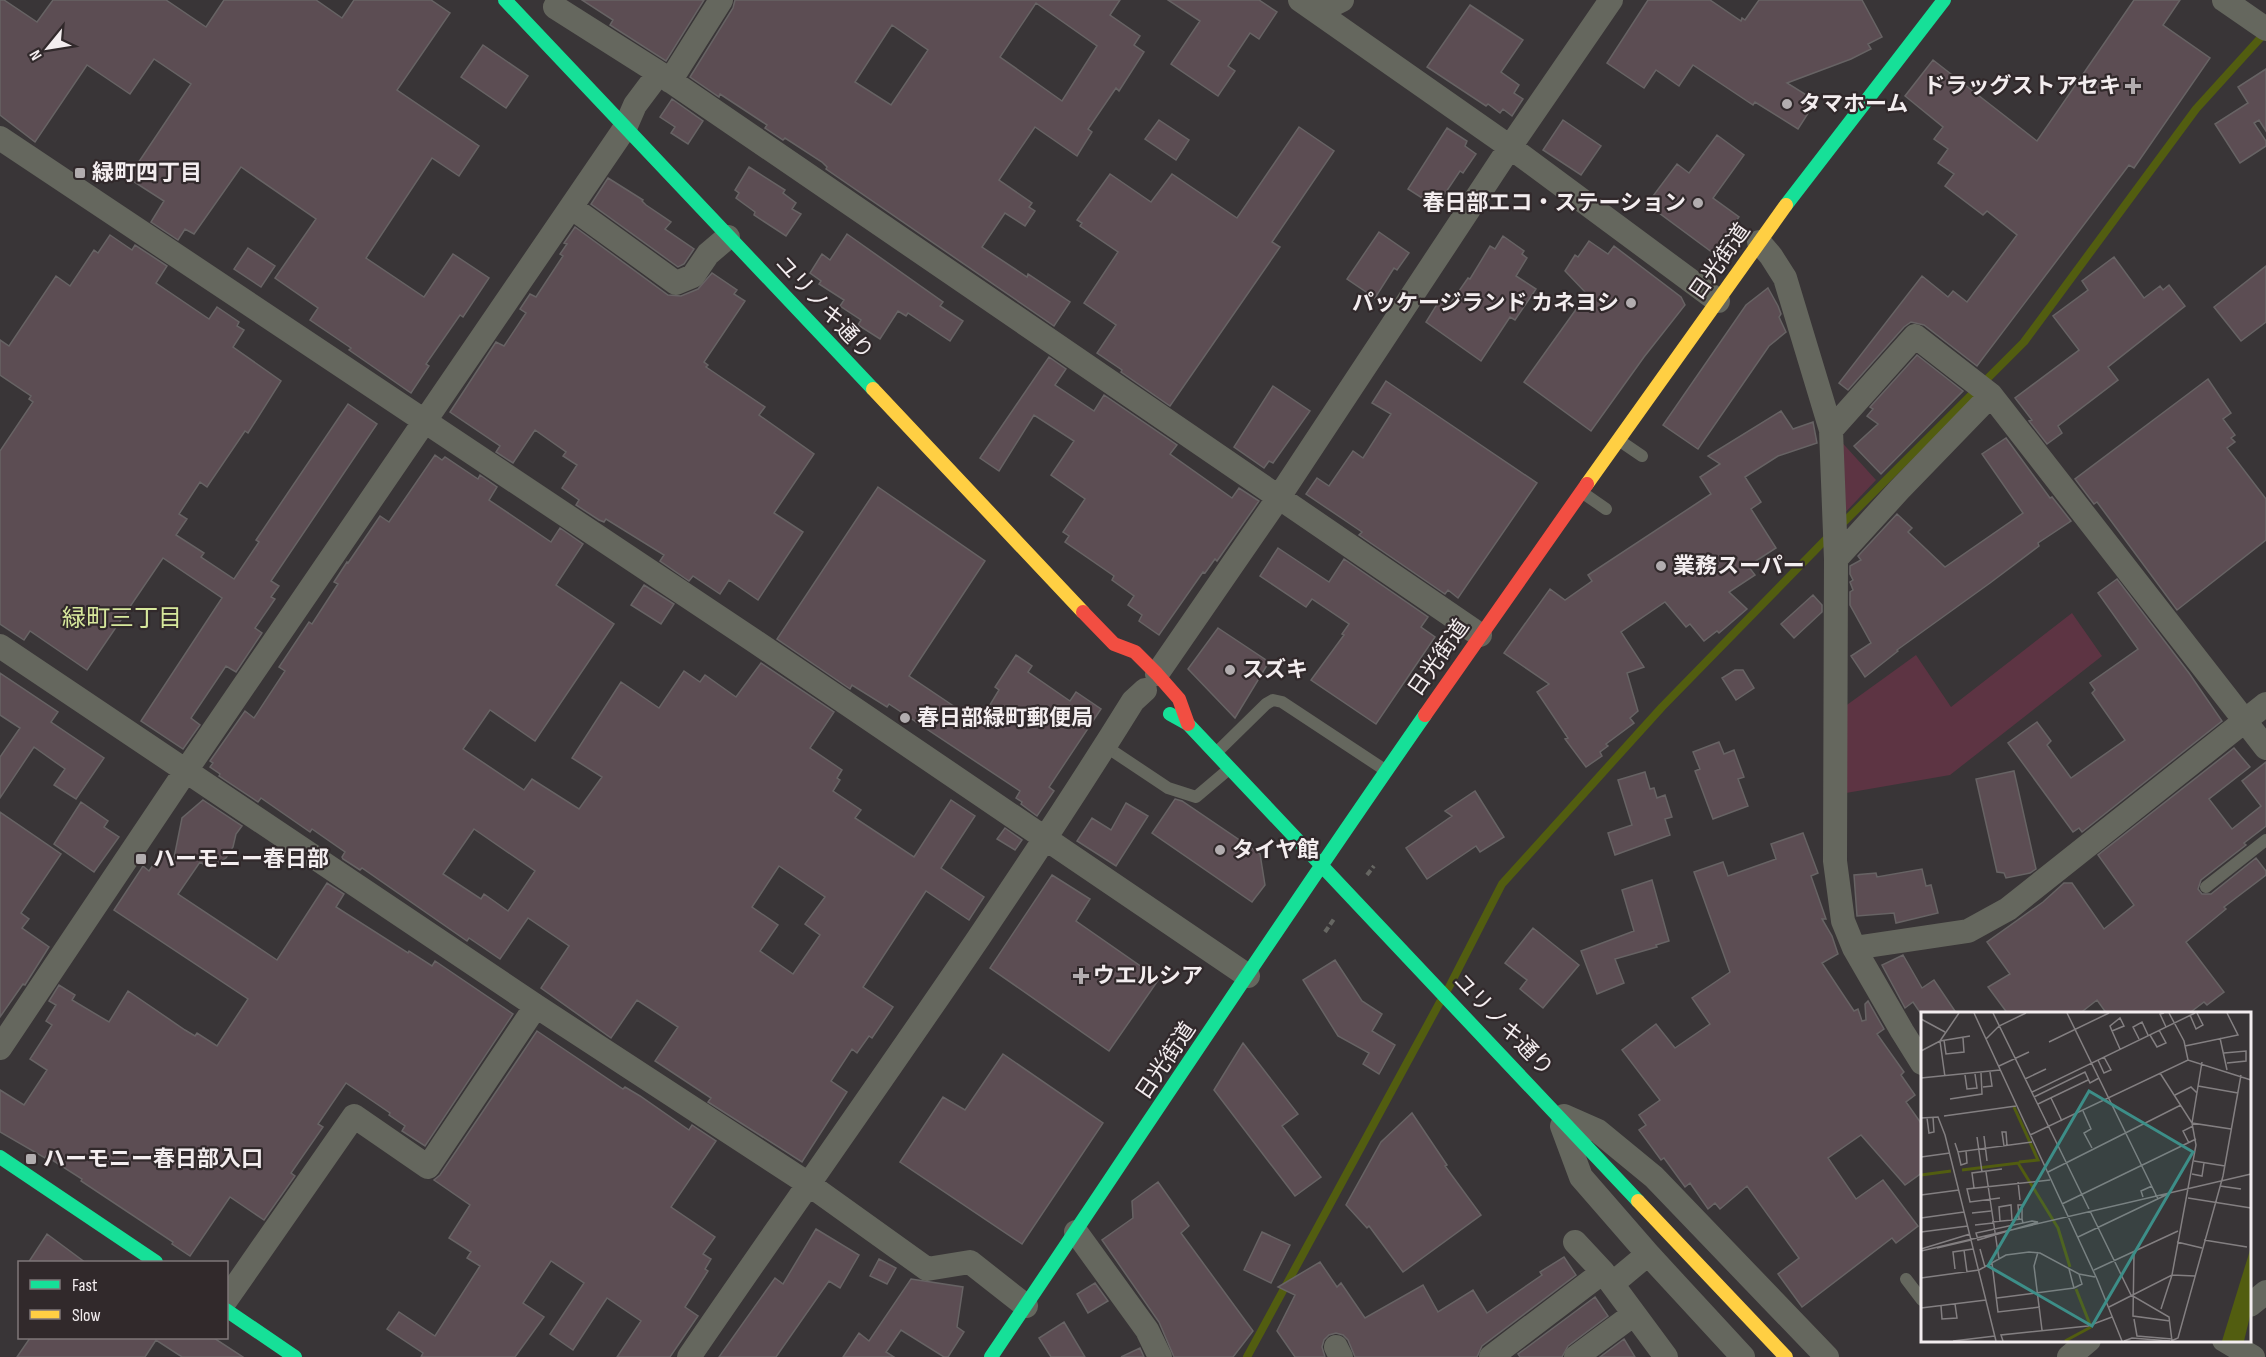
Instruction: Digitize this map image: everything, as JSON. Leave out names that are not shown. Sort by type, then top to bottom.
[{"type":"main road","name":"ユリノキ通り","points":[[505,0],[1114,644],[1120,662]]},
{"type":"main road","name":"日光街道","points":[[991,1357],[1248,976],[1320,865],[1480,635],[1759,242],[1944,0]]},
{"type":"main road","name":"ユリノキ通り","points":[[1114,644],[1135,652],[1150,689],[1172,716],[1188,724],[1216,753],[1786,1357]]},
{"type":"main road","name":"ユリノキ通り","points":[[1150,689],[1179,699],[1188,724]]},
{"type":"main road","points":[[0,1157],[153,1261]]},
{"type":"main road","points":[[228,1311],[296,1357]]},
{"type":"street","points":[[0,1048],[185,772],[625,128],[634,105],[664,77],[721,0]]},
{"type":"street","points":[[1309,6],[1342,0]]},
{"type":"street","points":[[689,1357],[1046,840],[1133,701],[1150,689],[1510,147],[1611,0]]},
{"type":"street","points":[[2224,0],[2266,29]]},
{"type":"street","points":[[1309,6],[1510,147],[1719,301]]},
{"type":"street","points":[[555,7],[664,77],[1480,635]]},
{"type":"street","points":[[0,138],[425,420],[1248,976]]},
{"type":"street","points":[[571,207],[675,283],[693,276],[708,254],[728,237]]},
{"type":"street","points":[[1759,242],[1785,278],[1831,430],[1836,555],[1835,861],[1843,921],[1854,948],[1921,1060]]},
{"type":"street","points":[[1831,430],[1915,336],[1983,389],[2266,748]]},
{"type":"street","points":[[1836,555],[1899,490],[1983,389]]},
{"type":"street","points":[[0,646],[536,1006],[807,1183],[927,1269],[970,1262],[1026,1306]]},
{"type":"street","points":[[1854,948],[1968,931],[2008,909],[2266,704]]},
{"type":"street","points":[[228,1297],[354,1116],[428,1167],[536,1006]]},
{"type":"street","points":[[1557,1112],[1581,1176],[1648,1254],[1743,1357]]},
{"type":"street","points":[[1557,1112],[1598,1131],[1654,1177],[1827,1357]]},
{"type":"street","points":[[1076,1232],[1146,1330],[1160,1357]]},
{"type":"street","points":[[1575,1242],[1608,1278],[1666,1357]]},
{"type":"street","points":[[1491,1357],[1608,1278],[1648,1254]]},
{"type":"street","points":[[2251,1304],[2266,1292]]},
{"type":"street","points":[[1576,1357],[1634,1314]]},
{"type":"street","points":[[2069,1357],[2088,1342]]},
{"type":"street","points":[[2226,1342],[2253,1357]]},
{"type":"lane","points":[[1619,440],[1642,456]]},
{"type":"lane","points":[[1582,492],[1606,509]]},
{"type":"lane","points":[[1216,753],[1266,704],[1274,700],[1282,702],[1386,770]]},
{"type":"lane","points":[[1105,746],[1168,788],[1196,797],[1230,768]]},
{"type":"lane","points":[[2206,887],[2266,840]]},
{"type":"lane","points":[[1906,1278],[1921,1297]]},
{"type":"shaded area","points":[[1837,437],[1876,480],[1840,518]]},
{"type":"shaded area","points":[[2072,613],[2102,656],[1950,775],[1846,793],[1844,707],[1916,655],[1951,707]]},
{"type":"building","points":[[0,0],[4,0],[37,22],[53,0],[166,0],[206,27],[224,0],[316,0],[342,18],[354,0],[431,0],[450,13],[397,90],[479,146],[459,176],[432,158],[366,258],[424,297],[453,254],[489,278],[463,317],[460,315],[426,364],[429,366],[411,393],[310,320],[318,308],[275,278],[316,219],[241,167],[194,234],[185,229],[178,240],[151,222],[164,201],[128,178],[191,84],[154,59],[130,94],[87,65],[35,142],[0,115]]},
{"type":"building","points":[[582,0],[704,0],[666,61],[610,25],[613,20]]},
{"type":"building","points":[[735,0],[1120,0],[1110,15],[1140,36],[1134,45],[1144,52],[1119,91],[1116,88],[1088,129],[1092,132],[1077,156],[1035,127],[999,180],[1032,203],[1029,207],[1035,211],[1025,226],[1005,213],[982,247],[1070,302],[1054,326],[826,169],[827,167],[822,162],[785,138],[783,140],[765,128],[767,125],[690,77],[733,8]],"holes":[[[1036,3],[1097,46],[1062,101],[1000,57]],[[892,25],[928,50],[891,105],[855,82]]]},
{"type":"building","points":[[1168,0],[1259,0],[1277,12],[1259,39],[1250,33],[1228,66],[1235,71],[1218,96],[1171,64],[1200,21]]},
{"type":"building","points":[[1648,0],[1710,0],[1741,21],[1742,18],[1745,20],[1759,0],[1862,0],[1882,37],[1868,44],[1871,49],[1851,59],[1787,83],[1816,101],[1798,129],[1755,102],[1753,105],[1693,65],[1679,86],[1656,70],[1644,88],[1607,63]]},
{"type":"building","points":[[2134,0],[2180,0],[2163,25],[2210,58],[2134,168],[2129,165],[1977,366],[1924,325],[1911,322],[1848,390],[1839,383],[1922,276],[1948,297],[1953,291],[1967,302],[2017,235],[1987,211],[1983,215],[1945,186],[1954,174],[1938,163],[1948,149],[1934,139],[1943,127],[1905,96],[1933,60],[2037,141]]},
{"type":"building","points":[[1470,5],[1523,40],[1501,72],[1519,85],[1514,93],[1523,99],[1512,116],[1503,109],[1500,113],[1488,104],[1486,106],[1427,67]]},
{"type":"building","points":[[483,45],[528,76],[506,108],[461,77]]},
{"type":"building","points":[[2266,69],[2266,131],[2259,120],[2254,123],[2266,141],[2266,146],[2240,163],[2215,124],[2248,103],[2238,87]]},
{"type":"building","points":[[672,99],[703,121],[688,144],[671,133],[675,127],[660,117]]},
{"type":"building","points":[[1159,120],[1189,140],[1176,160],[1145,139]]},
{"type":"building","points":[[1563,120],[1601,146],[1581,175],[1543,150]]},
{"type":"building","points":[[1299,127],[1334,151],[1272,242],[1280,247],[1170,406],[1097,353],[1116,325],[1084,303],[1118,252],[1080,226],[1082,223],[1077,220],[1110,174],[1151,202],[1172,174],[1237,218]]},
{"type":"building","points":[[1447,128],[1467,141],[1465,146],[1476,154],[1463,173],[1460,171],[1436,207],[1408,189]]},
{"type":"building","points":[[1717,135],[1744,155],[1713,198],[1739,217],[1713,253],[1647,204],[1677,164],[1689,173]]},
{"type":"building","points":[[749,167],[785,190],[783,193],[796,203],[792,209],[801,214],[786,236],[754,215],[755,212],[736,198],[739,193],[735,190]]},
{"type":"building","points":[[608,178],[643,200],[646,205],[671,222],[665,229],[694,249],[684,264],[678,267],[591,204]]},
{"type":"building","points":[[575,227],[668,295],[681,296],[698,289],[712,273],[737,290],[734,294],[745,301],[704,362],[708,365],[706,367],[765,407],[759,415],[814,454],[774,513],[803,532],[758,600],[729,580],[720,594],[693,576],[689,581],[660,561],[664,555],[606,519],[604,522],[599,520],[576,505],[579,500],[562,488],[577,465],[563,456],[566,452],[535,430],[513,463],[496,452],[500,446],[450,412],[496,342],[504,346],[526,313],[520,309],[530,294],[536,297],[563,256],[560,254],[567,244],[564,243]]},
{"type":"building","points":[[1379,232],[1409,253],[1397,270],[1394,268],[1375,298],[1347,279]]},
{"type":"building","points":[[847,234],[943,302],[940,306],[963,321],[950,341],[908,313],[906,316],[898,311],[880,339],[858,325],[861,320],[840,306],[844,300],[819,284],[821,281],[810,273],[822,254],[830,260]]},
{"type":"building","points":[[110,235],[132,250],[135,245],[167,266],[156,283],[209,319],[217,307],[239,322],[237,326],[244,330],[233,347],[281,381],[248,433],[245,431],[207,487],[200,482],[179,514],[187,519],[176,535],[204,553],[201,557],[234,579],[259,542],[256,540],[348,404],[377,424],[271,581],[279,586],[271,597],[275,599],[255,628],[262,633],[236,672],[226,666],[191,718],[200,725],[183,749],[141,721],[222,598],[163,558],[87,670],[30,631],[24,640],[0,624],[0,451],[33,402],[29,399],[31,396],[0,375],[0,340],[9,346],[56,276],[70,286],[94,250],[98,253]]},
{"type":"building","points":[[1503,236],[1524,251],[1522,254],[1527,258],[1516,276],[1536,289],[1515,320],[1510,317],[1481,361],[1426,322],[1439,301],[1448,307],[1468,278],[1470,279],[1490,246],[1495,249]]},
{"type":"building","points":[[1589,241],[1608,254],[1614,246],[1681,297],[1685,305],[1591,431],[1524,382],[1587,294],[1565,271],[1575,255],[1578,257]]},
{"type":"building","points":[[248,248],[275,266],[261,287],[234,269]]},
{"type":"building","points":[[2114,257],[2144,298],[2160,286],[2163,290],[2169,285],[2185,306],[2108,367],[2118,380],[2058,426],[2062,433],[2047,444],[2015,398],[2079,350],[2053,316],[2088,290],[2082,281]]},
{"type":"building","points":[[2266,266],[2266,322],[2241,341],[2214,307]]},
{"type":"building","points":[[1768,288],[1778,306],[1781,314],[1779,317],[1786,332],[1769,346],[1698,449],[1663,425],[1746,305]]},
{"type":"building","points":[[1917,355],[1963,391],[1881,474],[1854,446],[1878,424],[1867,416],[1873,409],[1870,407]]},
{"type":"building","points":[[1049,357],[1066,369],[1055,385],[1094,411],[1104,395],[1177,445],[1170,454],[1232,498],[1239,488],[1259,501],[1217,561],[1215,559],[1205,573],[1203,572],[1159,635],[1139,621],[1142,615],[1128,605],[1134,596],[1112,580],[1114,576],[1065,542],[1069,536],[1063,532],[1085,499],[1051,475],[1074,441],[1034,415],[999,471],[980,458]]},
{"type":"building","points":[[2208,379],[2231,413],[2223,419],[2235,435],[2231,438],[2235,442],[2227,448],[2266,499],[2266,540],[2177,610],[2097,502],[2094,504],[2075,479]]},
{"type":"building","points":[[1386,381],[1537,483],[1458,598],[1448,590],[1445,594],[1359,535],[1362,532],[1306,494],[1317,478],[1329,486],[1353,451],[1363,458],[1391,414],[1372,403]]},
{"type":"building","points":[[1273,386],[1310,411],[1273,463],[1269,461],[1264,468],[1234,447]]},
{"type":"building","points":[[1781,411],[1793,429],[1813,422],[1817,443],[1778,456],[1745,477],[1761,502],[1751,509],[1776,548],[1748,566],[1755,575],[1729,592],[1747,609],[1719,633],[1717,631],[1704,641],[1690,624],[1686,627],[1665,602],[1621,632],[1644,667],[1627,673],[1638,711],[1630,718],[1634,723],[1606,744],[1608,746],[1600,752],[1602,756],[1586,767],[1565,739],[1568,738],[1537,692],[1549,684],[1504,653],[1550,589],[1565,600],[1592,581],[1588,575],[1711,494],[1700,477],[1720,464],[1708,456]]},
{"type":"building","points":[[2006,438],[2050,498],[2052,497],[2071,521],[2038,543],[2039,546],[1897,650],[1865,677],[1851,656],[1871,643],[1850,605],[1850,592],[1853,590],[1850,582],[1853,580],[1850,566],[1861,560],[1858,556],[1897,514],[1912,528],[1908,532],[1945,567],[2023,513],[1982,454]]},
{"type":"building","points":[[435,455],[442,460],[445,457],[478,479],[480,475],[497,487],[489,500],[551,542],[560,528],[583,544],[556,585],[614,624],[535,741],[490,710],[463,749],[524,790],[532,779],[579,809],[602,777],[572,758],[621,682],[659,708],[684,671],[700,682],[705,675],[736,697],[761,663],[834,712],[810,748],[842,770],[837,778],[840,780],[833,791],[861,810],[855,818],[914,857],[951,800],[975,816],[941,868],[984,897],[969,920],[926,891],[863,987],[893,1007],[872,1038],[869,1036],[857,1053],[852,1049],[831,1081],[847,1092],[802,1162],[708,1102],[711,1098],[655,1061],[678,1027],[637,1000],[611,1038],[541,988],[569,946],[528,918],[500,959],[469,938],[467,941],[362,868],[360,870],[343,859],[345,852],[312,829],[310,832],[261,798],[258,802],[219,776],[220,774],[210,767],[213,763],[210,761],[245,711],[254,718],[285,671],[279,667],[309,622],[312,624],[338,584],[334,582],[380,516],[389,522]],"holes":[[[474,829],[535,871],[508,911],[484,894],[481,899],[443,874]],[[779,866],[825,897],[805,924],[820,935],[793,974],[760,951],[778,925],[752,907]]]},
{"type":"building","points":[[878,487],[985,561],[909,676],[979,723],[999,690],[995,687],[1016,655],[1032,666],[1028,672],[1070,701],[1076,692],[1101,709],[1049,787],[1054,791],[1037,816],[1016,798],[1020,791],[889,704],[887,707],[852,685],[850,689],[777,639]]},
{"type":"building","points":[[1278,548],[1329,582],[1344,559],[1428,617],[1421,627],[1435,637],[1376,724],[1311,680],[1344,635],[1342,634],[1349,624],[1312,599],[1306,607],[1260,576]]},
{"type":"building","points":[[2117,579],[2189,673],[2222,721],[2082,832],[2079,828],[2073,832],[2008,743],[2037,722],[2051,741],[2047,745],[2071,778],[2125,740],[2092,693],[2095,690],[2090,683],[2138,649],[2098,593]]},
{"type":"building","points":[[644,585],[674,604],[661,624],[631,605]]},
{"type":"building","points":[[1813,595],[1822,605],[1822,612],[1794,638],[1781,624]]},
{"type":"building","points":[[1218,628],[1269,662],[1235,718],[1188,669]]},
{"type":"building","points":[[1735,670],[1743,670],[1754,688],[1736,700],[1722,678]]},
{"type":"building","points":[[0,673],[58,712],[51,722],[104,758],[76,799],[54,785],[65,769],[34,747],[0,798],[0,757],[20,728],[0,715]]},
{"type":"building","points":[[1719,742],[1724,754],[1734,750],[1744,777],[1738,779],[1748,806],[1713,819],[1695,771],[1700,769],[1693,752]]},
{"type":"building","points":[[2234,748],[2250,767],[2209,799],[2232,829],[2261,806],[2242,781],[2266,762],[2266,826],[2244,843],[2246,845],[2201,880],[2198,889],[2202,894],[2211,894],[2256,858],[2266,871],[2266,875],[2224,907],[2226,909],[2186,942],[2224,992],[2207,1005],[2204,1002],[2191,1012],[2106,1012],[2097,1000],[2082,1012],[2007,1012],[1988,987],[2010,974],[1987,942],[2043,902],[2064,883],[2072,883],[2104,929],[2134,905],[2098,855]]},
{"type":"building","points":[[2014,771],[2036,869],[2030,873],[2006,878],[2004,873],[1997,872],[1976,779]]},
{"type":"building","points":[[1645,772],[1650,789],[1654,788],[1657,798],[1665,795],[1672,817],[1665,819],[1670,835],[1615,855],[1608,833],[1632,825],[1618,780]]},
{"type":"building","points":[[1475,791],[1504,837],[1480,852],[1476,846],[1427,879],[1406,848],[1452,816],[1445,811]]},
{"type":"building","points":[[1175,799],[1182,801],[1260,854],[1265,885],[1252,902],[1152,833]]},
{"type":"building","points":[[203,800],[242,826],[226,858],[210,868],[200,862],[178,894],[277,960],[327,883],[344,894],[336,907],[408,953],[409,951],[432,966],[435,961],[513,1014],[425,1146],[402,1131],[405,1126],[389,1115],[390,1113],[346,1083],[318,1124],[323,1127],[291,1173],[295,1176],[264,1220],[230,1197],[190,1256],[172,1244],[173,1242],[81,1181],[82,1179],[46,1156],[45,1158],[0,1132],[0,1090],[24,1105],[47,1070],[30,1059],[52,1025],[46,1021],[56,1005],[49,1001],[59,985],[75,995],[72,1000],[109,1022],[128,991],[185,1030],[195,1036],[197,1033],[217,1046],[248,999],[114,910],[143,866],[149,871],[163,850],[174,858],[182,818]]},
{"type":"building","points":[[81,802],[108,821],[104,827],[119,837],[94,872],[54,844]]},
{"type":"building","points":[[1126,803],[1148,816],[1116,866],[1077,841],[1092,818],[1111,830]]},
{"type":"building","points":[[0,812],[61,854],[21,913],[29,919],[22,928],[49,947],[25,985],[23,984],[0,1017]]},
{"type":"building","points":[[1005,828],[1022,840],[1015,850],[997,839]]},
{"type":"building","points":[[1803,833],[1818,873],[1811,876],[1826,919],[1822,919],[1832,936],[1838,954],[1822,963],[1854,1011],[1858,1009],[1862,1021],[1866,1020],[1865,1004],[1868,1001],[1884,1029],[1877,1034],[1904,1072],[1901,1075],[1915,1095],[1906,1102],[1921,1123],[1921,1173],[1905,1185],[1861,1135],[1828,1158],[1856,1199],[1883,1180],[1918,1226],[1896,1243],[1892,1238],[1802,1307],[1778,1274],[1799,1258],[1747,1186],[1720,1209],[1715,1203],[1708,1209],[1690,1183],[1685,1187],[1664,1158],[1661,1160],[1639,1130],[1646,1125],[1639,1115],[1660,1100],[1622,1050],[1656,1024],[1675,1048],[1710,1024],[1692,998],[1730,972],[1694,872],[1723,862],[1728,876],[1776,859],[1771,844]]},
{"type":"building","points":[[1922,869],[1926,886],[1931,885],[1938,913],[1896,923],[1894,913],[1857,916],[1854,875],[1876,873],[1877,877]]},
{"type":"building","points":[[1052,875],[1090,899],[1076,921],[1159,979],[1109,1051],[990,968]]},
{"type":"building","points":[[1652,880],[1669,941],[1656,945],[1657,947],[1615,959],[1624,983],[1597,994],[1581,951],[1634,931],[1622,890]]},
{"type":"building","points":[[1533,928],[1579,965],[1543,1008],[1520,989],[1527,980],[1505,963]]},
{"type":"building","points":[[1903,955],[1922,988],[1934,980],[1956,1012],[1921,1012],[1921,1014],[1913,1002],[1905,1008],[1882,965]]},
{"type":"building","points":[[1335,960],[1362,1001],[1382,1014],[1372,1031],[1395,1045],[1379,1074],[1363,1064],[1369,1053],[1338,1036],[1303,980]]},
{"type":"building","points":[[537,1031],[689,1130],[692,1125],[716,1141],[671,1207],[715,1237],[703,1254],[711,1259],[705,1269],[708,1271],[685,1307],[698,1316],[670,1357],[617,1357],[641,1321],[607,1298],[573,1350],[550,1334],[584,1283],[551,1261],[523,1303],[544,1317],[515,1357],[421,1357],[423,1353],[387,1329],[399,1312],[435,1336],[480,1266],[467,1258],[471,1252],[449,1238],[470,1205],[434,1180],[440,1175]]},
{"type":"building","points":[[1243,1043],[1298,1114],[1282,1126],[1321,1177],[1295,1196],[1214,1090]]},
{"type":"building","points":[[1003,1054],[1103,1123],[1022,1244],[900,1162],[943,1097],[965,1110]]},
{"type":"building","points":[[1412,1113],[1447,1165],[1445,1166],[1481,1215],[1403,1272],[1369,1226],[1367,1228],[1346,1205],[1381,1142]]},
{"type":"building","points":[[1158,1182],[1189,1226],[1181,1233],[1253,1331],[1233,1357],[1174,1357],[1159,1322],[1102,1240],[1133,1218],[1132,1201]]},
{"type":"building","points":[[816,1229],[859,1255],[840,1288],[829,1281],[776,1357],[719,1357],[775,1278],[783,1284]]},
{"type":"building","points":[[1262,1232],[1290,1245],[1271,1283],[1244,1270]]},
{"type":"building","points":[[47,1234],[83,1261],[29,1261]]},
{"type":"building","points":[[1564,1257],[1576,1275],[1482,1346],[1477,1357],[1355,1357],[1348,1340],[1336,1333],[1324,1340],[1322,1347],[1325,1357],[1295,1357],[1277,1331],[1295,1295],[1278,1287],[1320,1262],[1337,1287],[1341,1283],[1365,1318],[1423,1285],[1438,1312],[1473,1290],[1487,1313],[1542,1275],[1540,1272]]},
{"type":"building","points":[[879,1259],[896,1268],[887,1284],[870,1276]]},
{"type":"building","points":[[911,1279],[963,1287],[957,1327],[964,1332],[948,1357],[944,1357],[901,1330],[886,1352],[894,1357],[843,1357],[859,1333],[869,1341]]},
{"type":"building","points":[[1095,1283],[1108,1301],[1088,1313],[1077,1294]]},
{"type":"building","points":[[1595,1297],[1608,1316],[1568,1346],[1562,1357],[1520,1357],[1518,1354]]},
{"type":"building","points":[[1064,1322],[1085,1357],[1051,1357],[1039,1338]]},
{"type":"building","points":[[29,1339],[216,1339],[243,1357],[182,1357],[156,1340],[145,1357],[17,1357]]},
{"type":"building","points":[[1624,1339],[1635,1357],[1600,1357]]},
{"type":"building","points":[[1140,1348],[1144,1357],[1121,1357]]},
{"type":"waterway","points":[[1841,525],[2024,342],[2196,109],[2265,33]]},
{"type":"waterway","points":[[1448,989],[1502,884],[1662,707],[1830,535]]},
{"type":"waterway","points":[[1247,1357],[1440,1002]]},
{"type":"traffic: fast","points":[[505,0],[873,389]]},
{"type":"traffic: fast","points":[[1786,205],[1944,0]]},
{"type":"traffic: fast","points":[[1170,714],[1188,724],[1638,1201]]},
{"type":"traffic: fast","points":[[991,1357],[1425,715]]},
{"type":"traffic: fast","points":[[0,1157],[155,1261]]},
{"type":"traffic: fast","points":[[228,1311],[295,1357]]},
{"type":"traffic: slow","points":[[1587,484],[1786,205]]},
{"type":"traffic: slow","points":[[873,389],[1083,612]]},
{"type":"traffic: slow","points":[[1638,1201],[1786,1357]]},
{"type":"traffic: jam","points":[[1425,715],[1587,484]]},
{"type":"traffic: jam","points":[[1083,612],[1114,644],[1135,652],[1157,674],[1179,699],[1188,724]]},
{"type":"place","name":"ドラッグストアセキ","points":[[2133,86]]},
{"type":"place","name":"タマホーム","points":[[1787,104]]},
{"type":"place","name":"緑町四丁目","points":[[80,173]]},
{"type":"place","name":"春日部エコ・ステーション","points":[[1698,203]]},
{"type":"place","name":"パッケージランド カネヨシ","points":[[1631,303]]},
{"type":"place","name":"業務スーパー","points":[[1661,566]]},
{"type":"place","name":"スズキ","points":[[1230,670]]},
{"type":"place","name":"春日部緑町郵便局","points":[[905,718]]},
{"type":"place","name":"タイヤ館","points":[[1220,850]]},
{"type":"place","name":"ハーモニー春日部","points":[[141,859]]},
{"type":"place","name":"ウエルシア","points":[[1081,976]]},
{"type":"place","name":"ハーモニー春日部入口","points":[[31,1159]]},
{"type":"district","name":"緑町三丁目","points":[[122,618]]}]
